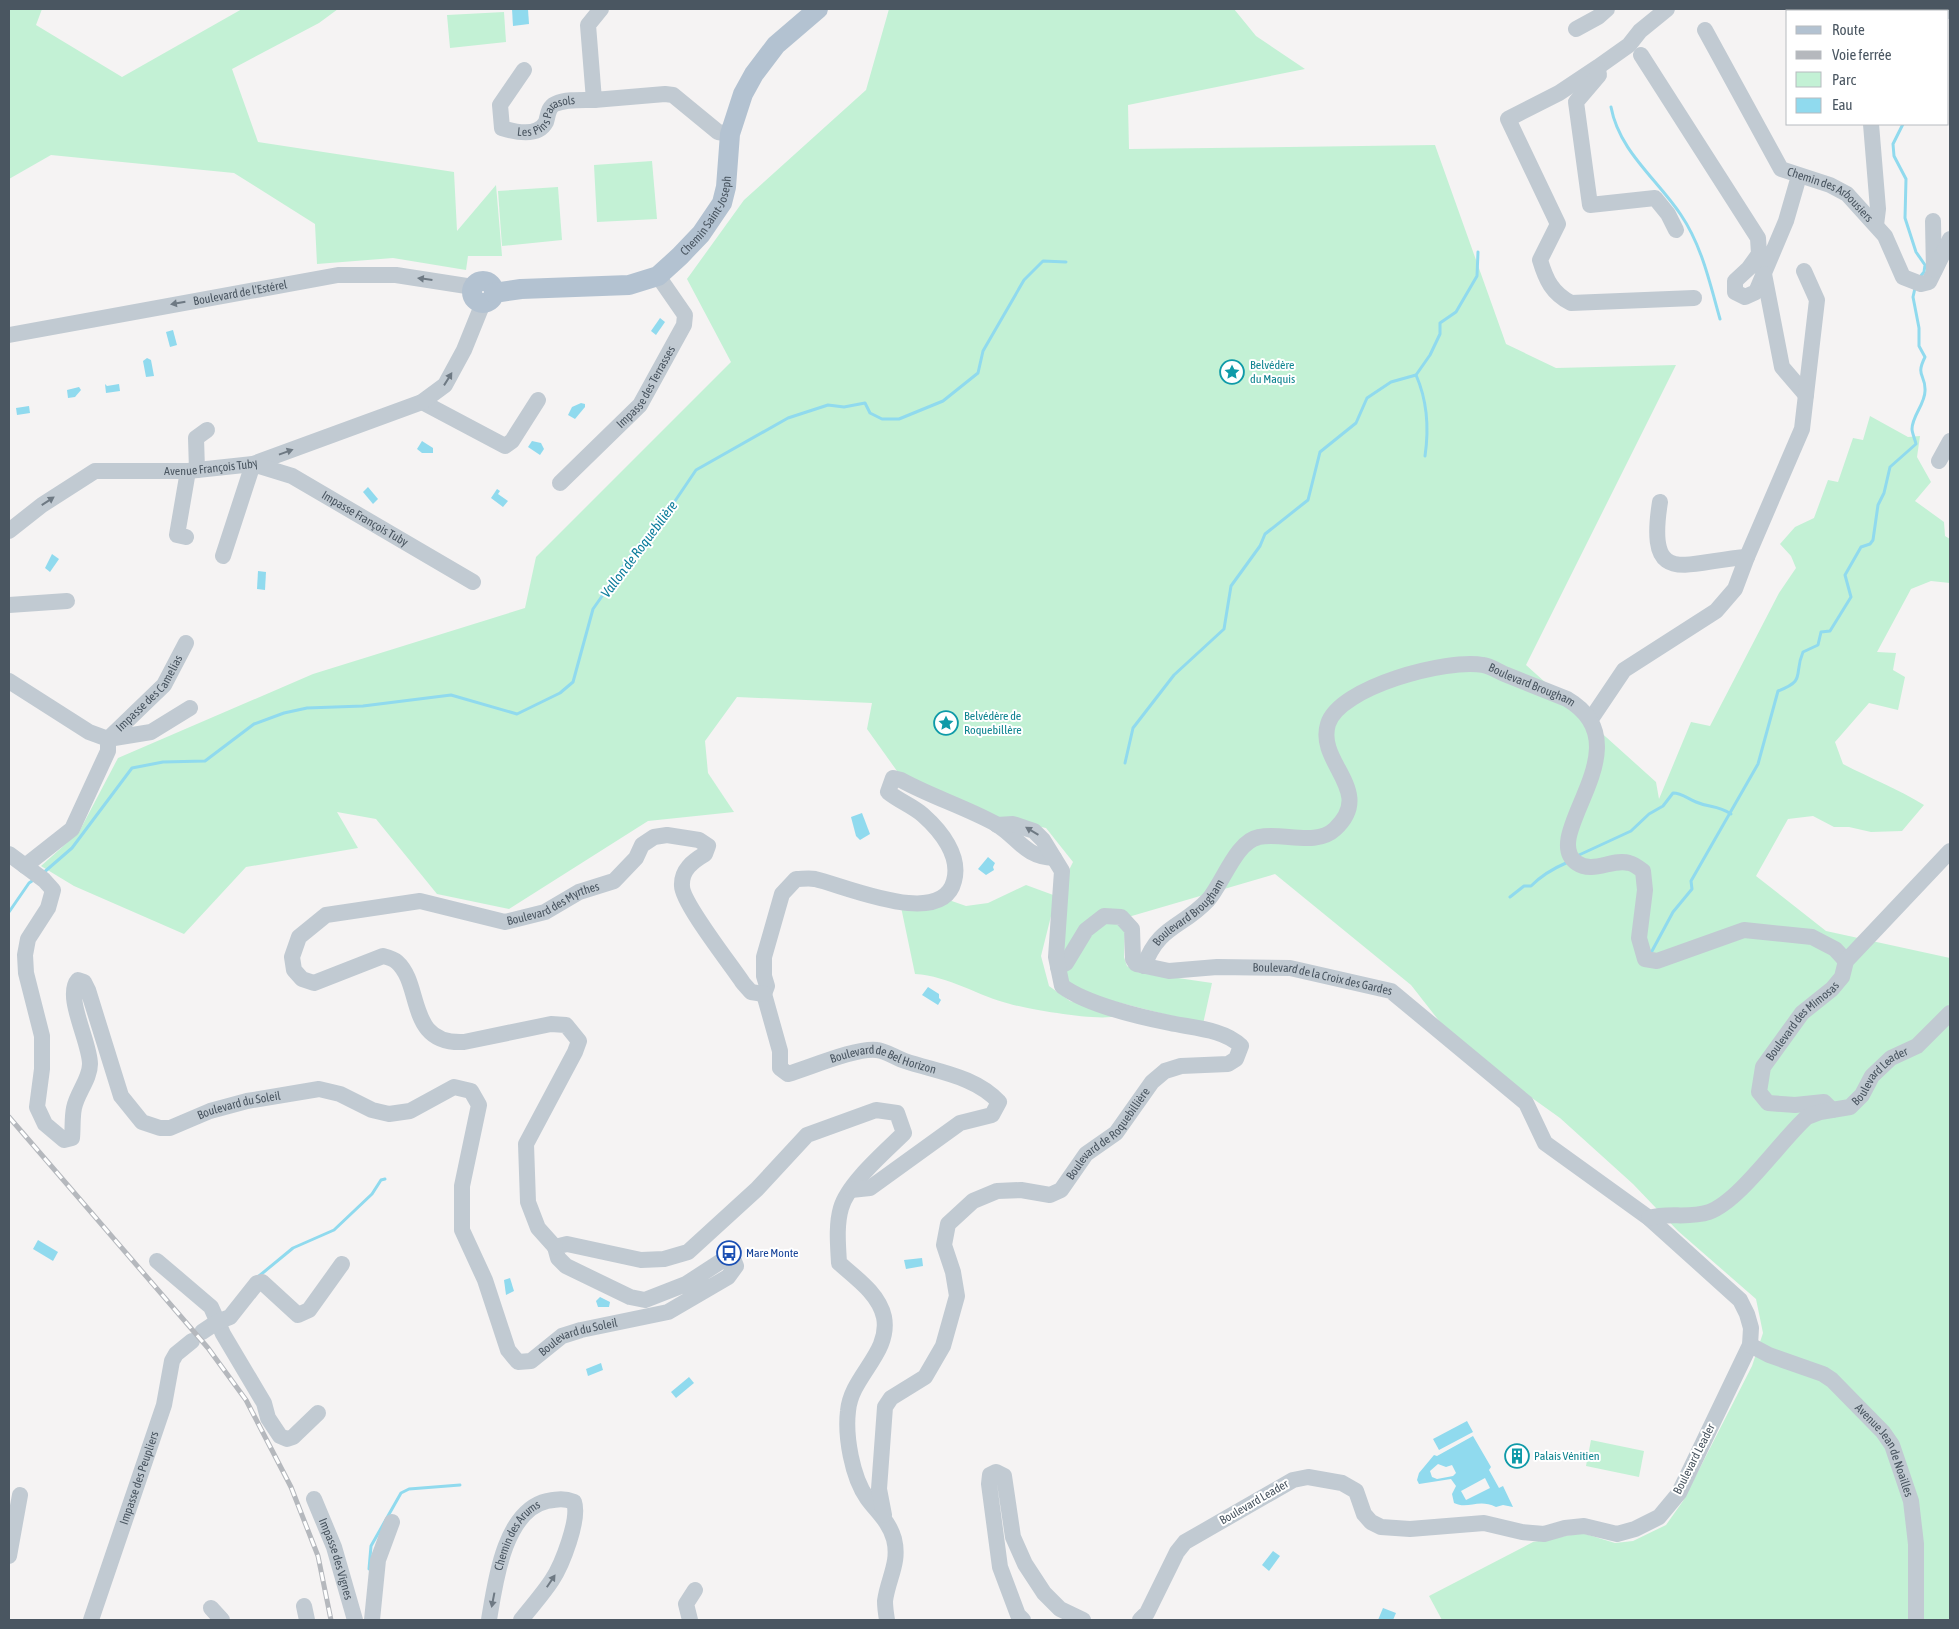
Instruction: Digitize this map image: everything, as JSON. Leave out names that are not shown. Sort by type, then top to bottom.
[{"type":"main road","name":"Chemin Saint-Joseph","points":[[484,294],[520,290],[629,285],[658,276],[701,234],[722,202],[726,187],[730,134],[743,94],[763,60],[776,45],[818,9]]},
{"type":"street","name":"Les Pins Parasols","points":[[594,100],[588,25],[601,9]]},
{"type":"street","points":[[1576,29],[1598,18],[1607,9]]},
{"type":"street","points":[[1667,9],[1640,31],[1630,45],[1559,93],[1508,119],[1558,224],[1540,260],[1547,281],[1559,296],[1571,303],[1694,298]]},
{"type":"street","name":"Chemin des Arbousiers","points":[[1705,30],[1781,169],[1830,184],[1847,194],[1885,236],[1902,277],[1921,284],[1929,282],[1934,272]]},
{"type":"street","points":[[1641,55],[1758,238],[1759,254],[1749,268],[1735,281],[1735,292],[1745,297],[1756,292],[1786,221],[1799,176]]},
{"type":"street","points":[[1598,67],[1598,75],[1576,102],[1590,204],[1655,198],[1668,214],[1676,230]]},
{"type":"street","name":"Les Pins Parasols","points":[[524,70],[500,105],[502,128],[515,132],[533,132],[545,124],[551,107],[555,104],[573,100],[665,94],[673,95],[718,132],[730,134]]},
{"type":"street","points":[[1871,125],[1878,209],[1876,225]]},
{"type":"street","points":[[1933,221],[1934,272]]},
{"type":"street","points":[[1934,272],[1950,239]]},
{"type":"street","points":[[1804,271],[1817,300],[1802,429],[1735,589],[1716,611],[1624,670],[1591,719],[1596,734],[1597,758],[1568,837],[1570,856],[1575,862],[1583,866],[1629,862],[1643,871],[1645,890],[1639,938],[1645,959],[1657,961],[1744,930],[1812,937],[1836,949],[1846,961]]},
{"type":"street","points":[[1764,274],[1782,367],[1806,395]]},
{"type":"street","name":"Boulevard de l'Estérel","points":[[9,335],[338,275],[396,275],[484,294]]},
{"type":"street","name":"Impasse des Terrasses","points":[[560,483],[640,405],[684,325],[685,315],[658,276]]},
{"type":"street","name":"Avenue François Tuby","points":[[9,531],[42,505],[95,470],[192,470],[253,464],[422,402],[445,385],[464,350],[484,294]]},
{"type":"street","points":[[422,402],[505,446],[512,441],[538,400]]},
{"type":"street","points":[[186,537],[177,535],[199,430]]},
{"type":"street","points":[[1939,460],[1950,441]]},
{"type":"street","points":[[223,556],[253,464]]},
{"type":"street","name":"Impasse François Tuby","points":[[253,464],[292,476],[473,582]]},
{"type":"street","points":[[1660,502],[1657,544],[1662,558],[1670,563],[1685,565],[1748,557]]},
{"type":"street","points":[[9,605],[67,601]]},
{"type":"street","name":"Impasse des Camelias","points":[[108,739],[164,685],[186,644]]},
{"type":"street","name":"Boulevard Brougham","points":[[1144,966],[1151,948],[1166,931],[1208,900],[1240,848],[1257,837],[1321,838],[1336,829],[1346,813],[1350,800],[1348,787],[1327,745],[1328,724],[1342,703],[1364,690],[1400,677],[1456,664],[1483,665],[1567,699],[1580,706],[1591,719]]},
{"type":"street","name":"Impasse des Camelias","points":[[9,681],[89,732],[108,739],[151,732],[190,708]]},
{"type":"street","points":[[9,854],[34,873],[72,829],[108,751],[108,739]]},
{"type":"street","name":"Boulevard de Roquebillière","points":[[884,1518],[879,1489],[885,1407],[891,1398],[925,1377],[943,1346],[957,1296],[953,1272],[944,1245],[948,1224],[974,1201],[997,1191],[1021,1190],[1050,1195],[1061,1190],[1086,1154],[1116,1133],[1152,1082],[1165,1071],[1181,1066],[1228,1064],[1236,1059],[1241,1046],[1232,1037],[1159,1020],[1075,996],[1062,986],[1056,942],[1062,871],[1054,858],[1043,858],[1021,847],[997,825],[893,778]]},
{"type":"street","name":"Boulevard de Bel Horizon","points":[[893,778],[888,792],[922,814],[940,833],[954,854],[956,876],[952,890],[938,901],[896,903],[813,878],[796,879],[782,894],[764,957],[764,976],[767,986],[764,994],[791,1054],[780,1068],[788,1074],[858,1052],[877,1050],[906,1062],[938,1070],[987,1090]]},
{"type":"street","name":"Boulevard des Myrthes","points":[[555,1247],[538,1228],[528,1202],[526,1144],[575,1052],[579,1041],[574,1032],[566,1025],[551,1024],[464,1042],[450,1043],[434,1034],[424,1023],[415,1006],[408,979],[397,962],[382,956],[314,982],[302,979],[294,970],[292,957],[299,937],[326,915],[420,901],[504,922],[545,912],[579,892],[614,881],[636,858],[642,845],[654,837],[667,835],[699,840],[708,846],[705,854],[692,862],[684,873],[682,888],[691,906],[743,983],[751,992],[764,994]]},
{"type":"street","name":"Boulevard des Mimosas","points":[[1832,1110],[1824,1102],[1794,1105],[1768,1103],[1758,1092],[1763,1067],[1802,1013],[1832,989],[1842,977],[1846,961],[1950,852]]},
{"type":"street","name":"Boulevard du Soleil","points":[[34,873],[52,890],[48,908],[28,939],[25,955],[26,973],[42,1036],[42,1069],[37,1107],[45,1124],[55,1135],[64,1140],[72,1138],[74,1107],[90,1067],[88,1048],[72,995],[74,984],[78,980],[84,982],[88,990],[121,1096],[142,1122],[160,1128],[170,1128],[210,1111],[247,1101],[319,1089],[340,1094],[372,1110],[389,1114],[410,1111],[454,1087],[471,1091],[479,1105],[462,1186],[462,1230],[485,1280],[508,1350],[518,1362],[531,1361],[562,1336],[581,1330],[668,1312],[728,1277],[736,1266],[734,1261],[726,1258],[686,1284],[645,1300],[630,1297],[566,1266],[558,1258],[555,1247]]},
{"type":"street","points":[[1058,967],[1066,963],[1086,930],[1104,916],[1121,917],[1132,929],[1133,959],[1136,964],[1144,966]]},
{"type":"street","name":"Boulevard de la Croix des Gardes","points":[[1144,966],[1169,972],[1217,967],[1290,968],[1391,991],[1526,1103],[1545,1143],[1649,1218]]},
{"type":"street","name":"Boulevard Leader","points":[[1649,1218],[1662,1214],[1693,1217],[1712,1211],[1736,1192],[1807,1117],[1850,1107],[1862,1095],[1872,1076],[1891,1058],[1917,1046],[1950,1013]]},
{"type":"street","points":[[851,1190],[870,1188],[960,1123],[992,1115],[999,1102],[987,1090],[988,1085],[978,1075]]},
{"type":"street","points":[[555,1247],[567,1244],[641,1260],[664,1259],[688,1252],[757,1189],[806,1135],[876,1110],[897,1114],[904,1134],[867,1170],[851,1190],[841,1207],[838,1236],[839,1263],[876,1298],[884,1318],[882,1345],[857,1384],[848,1410],[850,1444],[856,1478],[867,1498],[884,1518],[893,1536],[898,1556],[886,1601],[887,1620]]},
{"type":"street","name":"Boulevard Leader","points":[[1140,1620],[1147,1613],[1176,1552],[1185,1542],[1292,1480],[1308,1477],[1342,1483],[1356,1491],[1364,1514],[1371,1522],[1381,1527],[1410,1529],[1484,1522],[1522,1532],[1544,1534],[1565,1528],[1584,1526],[1617,1534],[1635,1529],[1659,1517],[1679,1493],[1750,1345],[1751,1328],[1740,1300],[1649,1218]]},
{"type":"street","points":[[157,1262],[212,1307],[217,1322],[264,1403],[268,1418],[280,1436],[287,1439],[293,1437],[318,1413]]},
{"type":"street","name":"Impasse des Peupliers","points":[[92,1620],[164,1405],[172,1361],[176,1354],[217,1322],[230,1317],[257,1283],[262,1282],[298,1315],[310,1310],[342,1264]]},
{"type":"street","name":"Avenue Jean de Noailles","points":[[1750,1345],[1769,1355],[1823,1374],[1832,1380],[1883,1432],[1892,1445],[1911,1501],[1916,1544],[1916,1620]]},
{"type":"street","points":[[1023,1620],[1018,1615],[1000,1567],[989,1484],[990,1475],[996,1472],[1004,1476],[1013,1537],[1025,1564],[1044,1593],[1060,1609],[1083,1620]]},
{"type":"street","points":[[9,1556],[20,1495]]},
{"type":"street","name":"Chemin des Arums","points":[[489,1620],[502,1559],[520,1518],[535,1504],[564,1498],[574,1502],[576,1508],[573,1526],[563,1557],[552,1580],[521,1620]]},
{"type":"street","name":"Impasse des Vignes","points":[[314,1499],[334,1547],[355,1620]]},
{"type":"street","name":"Impasse des Vignes","points":[[372,1620],[378,1560],[392,1522]]},
{"type":"street","points":[[690,1620],[686,1604],[695,1590]]},
{"type":"green space","points":[[9,9],[42,9],[36,25],[122,77],[242,9],[338,9],[319,23],[232,69],[258,142],[454,172],[457,231],[496,185],[502,256],[468,256],[466,270],[393,258],[317,264],[315,224],[234,173],[51,155],[9,179]]},
{"type":"green space","points":[[889,9],[1234,9],[1256,36],[1305,69],[1128,105],[1129,149],[1435,145],[1506,344],[1556,368],[1676,365],[1526,665],[1656,782],[1659,799],[1691,722],[1710,726],[1779,593],[1796,568],[1791,556],[1780,544],[1795,527],[1814,518],[1828,480],[1838,482],[1853,438],[1863,440],[1870,416],[1908,437],[1920,436],[1917,457],[1931,482],[1915,501],[1944,522],[1945,536],[1950,539],[1950,583],[1931,581],[1911,589],[1877,652],[1896,653],[1893,670],[1905,677],[1898,710],[1869,703],[1835,742],[1843,764],[1924,805],[1902,831],[1871,832],[1849,827],[1834,827],[1813,816],[1788,819],[1756,876],[1826,931],[1950,958],[1950,1620],[1442,1620],[1429,1596],[1533,1542],[1582,1533],[1615,1543],[1633,1541],[1666,1525],[1683,1501],[1752,1366],[1763,1333],[1756,1299],[1678,1231],[1633,1184],[1560,1118],[1458,1045],[1411,985],[1275,874],[1118,920],[1110,910],[1066,953],[1062,954],[1068,872],[1073,862],[1046,828],[988,816],[897,771],[867,729],[872,703],[737,697],[705,741],[708,773],[734,812],[648,821],[509,909],[437,894],[376,819],[337,812],[358,848],[246,867],[184,934],[74,886],[41,866],[79,832],[118,758],[313,674],[525,608],[536,557],[731,362],[687,279],[744,200],[866,90]]},
{"type":"green space","points":[[504,12],[506,42],[450,48],[447,15]]},
{"type":"green space","points":[[652,161],[657,219],[597,222],[594,165]]},
{"type":"green space","points":[[558,187],[562,240],[502,246],[498,191]]},
{"type":"green space","points":[[1026,885],[1056,896],[1041,956],[1049,986],[1070,1001],[1119,1015],[1111,1017],[1083,1016],[1033,1009],[998,1000],[940,978],[915,974],[901,907],[946,899],[966,906],[988,903]]},
{"type":"green space","points":[[1107,920],[1125,928],[1124,957],[1127,966],[1137,972],[1212,983],[1203,1024],[1070,990],[1065,971],[1079,946]]},
{"type":"green space","points":[[1591,1440],[1644,1451],[1639,1477],[1586,1466]]},
{"type":"water","points":[[512,9],[528,9],[529,24],[513,26]]},
{"type":"water","points":[[660,318],[665,322],[656,335],[651,331]]},
{"type":"water","points":[[173,330],[177,345],[170,347],[166,332]]},
{"type":"water","points":[[147,358],[151,360],[154,376],[146,377],[143,361]]},
{"type":"water","points":[[105,384],[107,386],[119,384],[120,391],[106,393]]},
{"type":"water","points":[[79,387],[81,390],[75,397],[68,398],[67,390]]},
{"type":"water","points":[[581,403],[585,404],[585,407],[575,419],[568,415],[572,407]]},
{"type":"water","points":[[29,406],[30,413],[17,415],[16,408]]},
{"type":"water","points":[[422,441],[433,448],[433,453],[422,453],[417,449]]},
{"type":"water","points":[[532,441],[541,443],[544,449],[540,455],[528,447]]},
{"type":"water","points":[[368,487],[378,499],[373,504],[363,492]]},
{"type":"water","points":[[497,489],[500,491],[498,494],[508,501],[503,507],[491,498]]},
{"type":"water","points":[[52,554],[59,559],[50,572],[45,568]]},
{"type":"water","points":[[258,571],[266,572],[265,590],[257,589]]},
{"type":"water","points":[[862,813],[870,834],[860,840],[856,836],[851,817]]},
{"type":"water","points":[[988,857],[995,863],[994,870],[986,875],[978,869]]},
{"type":"water","points":[[928,987],[939,994],[941,1000],[938,1005],[922,995]]},
{"type":"water","points":[[38,1240],[58,1252],[53,1261],[33,1249]]},
{"type":"water","points":[[922,1258],[923,1266],[906,1269],[904,1260]]},
{"type":"water","points":[[510,1278],[514,1291],[506,1295],[504,1280]]},
{"type":"water","points":[[600,1297],[610,1302],[609,1307],[598,1307],[596,1301]]},
{"type":"water","points":[[601,1363],[603,1370],[588,1376],[586,1369]]},
{"type":"water","points":[[689,1377],[694,1383],[676,1398],[671,1392]]},
{"type":"water","points":[[1467,1421],[1473,1432],[1439,1450],[1433,1439]]},
{"type":"water","points":[[1473,1436],[1491,1467],[1489,1470],[1499,1488],[1503,1486],[1513,1507],[1503,1505],[1496,1507],[1484,1504],[1459,1505],[1454,1503],[1452,1494],[1456,1486],[1451,1479],[1419,1484],[1417,1480],[1419,1473],[1434,1455],[1437,1456]]},
{"type":"water","points":[[1273,1551],[1280,1556],[1269,1571],[1262,1565]]},
{"type":"water","points":[[1383,1608],[1396,1613],[1393,1620],[1378,1620]]},
{"type":"pier","points":[[1438,1464],[1446,1467],[1452,1465],[1456,1473],[1453,1476],[1437,1479],[1432,1477],[1430,1471]]},
{"type":"pier","points":[[1485,1478],[1490,1488],[1466,1500],[1461,1491]]},
{"type":"waterway","points":[[1611,107],[1615,123],[1630,151],[1681,215],[1695,239],[1720,319]]},
{"type":"waterway","points":[[1902,125],[1893,144],[1894,156],[1906,179],[1905,218],[1916,252],[1925,265],[1924,272],[1920,277]]},
{"type":"waterway","points":[[1125,763],[1133,728],[1174,675],[1224,629],[1231,586],[1260,546],[1265,534],[1308,500],[1320,452],[1356,423],[1367,398],[1391,382],[1416,375],[1430,355],[1440,334],[1440,323],[1456,312],[1477,276],[1478,252]]},
{"type":"waterway","name":"Vallon de Roquebilière","points":[[42,874],[72,848],[132,768],[163,762],[205,761],[254,724],[284,713],[307,708],[363,706],[451,695],[517,714],[560,693],[573,682],[593,609],[631,555],[673,504],[696,470],[788,418],[828,405],[844,407],[865,403],[870,413],[882,419],[899,419],[943,401],[978,373],[983,351],[1024,280],[1043,261],[1066,262]]},
{"type":"waterway","points":[[1652,951],[1673,912],[1692,889],[1691,881],[1758,764],[1778,691],[1793,684],[1798,676],[1803,652],[1818,645],[1821,632],[1830,631],[1851,597],[1845,575],[1861,547],[1870,544],[1873,540],[1878,505],[1884,493],[1890,467],[1916,444],[1912,429],[1914,419],[1924,396],[1925,385],[1921,368],[1925,357],[1919,346],[1919,328],[1913,297],[1915,288]]},
{"type":"waterway","points":[[1416,375],[1425,404],[1427,435],[1425,456]]},
{"type":"waterway","points":[[1579,855],[1631,831],[1649,814],[1663,806],[1673,793],[1701,804],[1722,809],[1731,814]]},
{"type":"waterway","points":[[1510,897],[1524,886],[1531,886],[1547,873],[1566,863]]},
{"type":"waterway","name":"Vallon de Roquebilière","points":[[9,912],[29,883],[35,879]]},
{"type":"waterway","points":[[259,1276],[293,1248],[334,1230],[372,1194],[381,1180],[385,1179]]},
{"type":"waterway","points":[[369,1569],[371,1546],[401,1493],[409,1489],[460,1485]]},
{"type":"railway","points":[[9,1117],[208,1348],[246,1400],[291,1487],[318,1556],[331,1620]]},
{"type":"place","name":"Belvédère du Maquis","points":[[1232,372]]},
{"type":"place","name":"Belvédère de Roquebillère","points":[[946,723]]},
{"type":"place","name":"Mare Monte","points":[[729,1253]]},
{"type":"place","name":"Palais Vénitien","points":[[1517,1456]]}]
